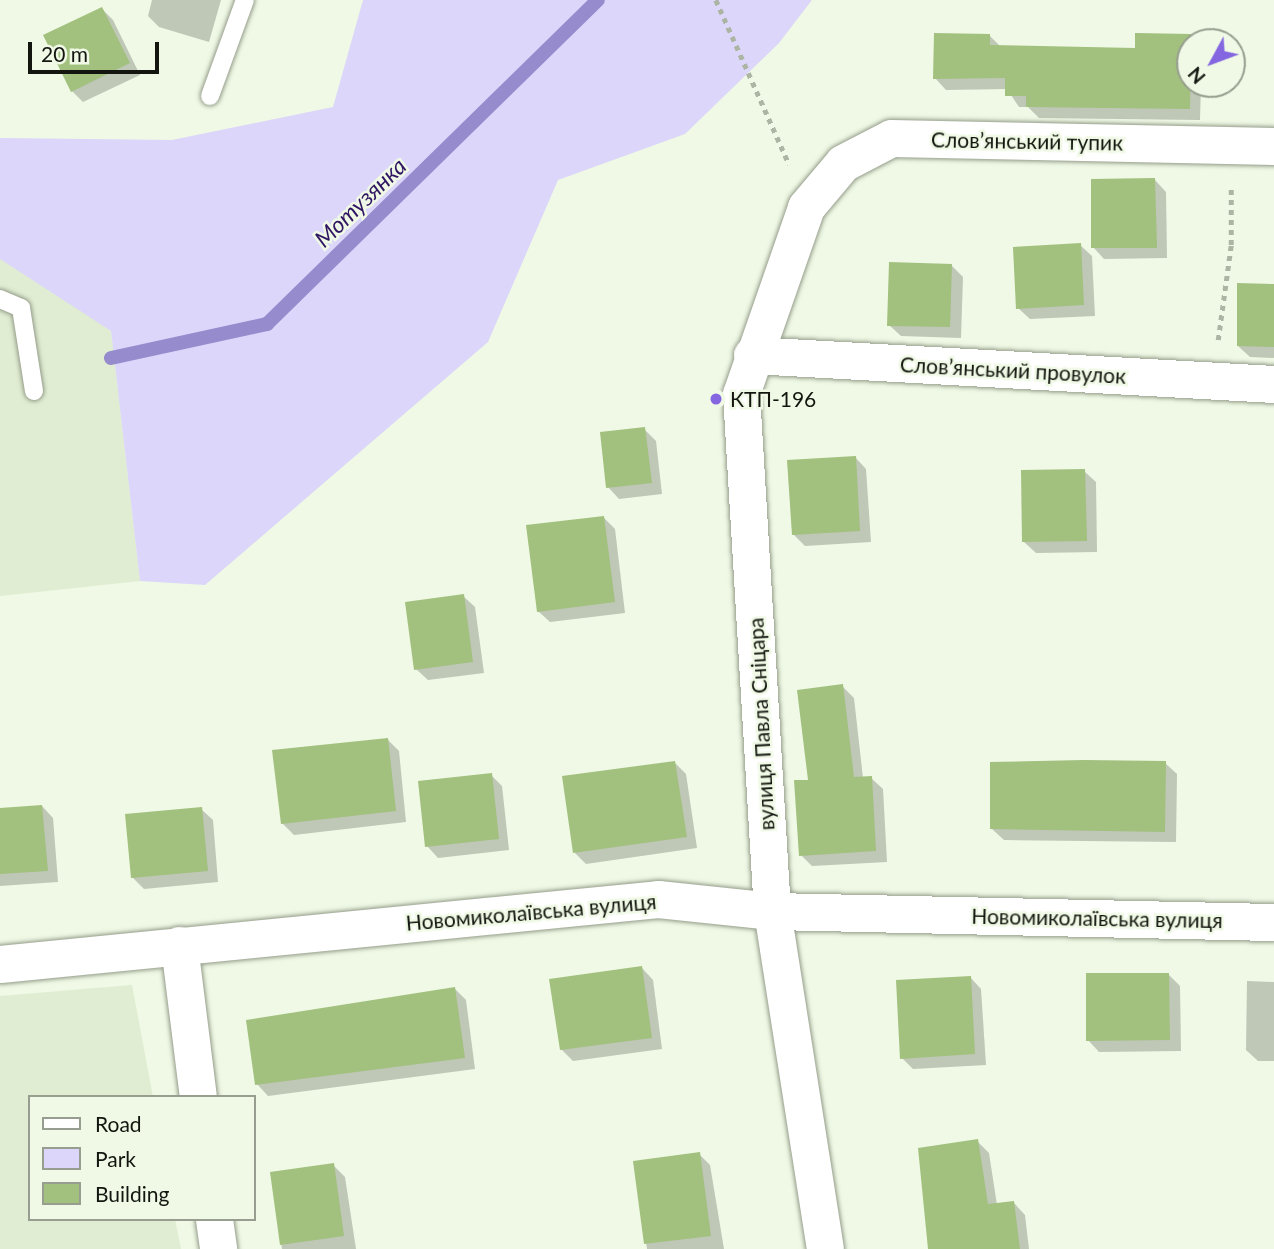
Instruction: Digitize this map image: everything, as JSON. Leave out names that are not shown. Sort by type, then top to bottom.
[{"type":"street","name":"Словʼянський тупик","points":[[806,207],[843,163],[891,138],[1274,146]]},
{"type":"street","name":"вулиця Павла Сніцара","points":[[806,207],[774,306],[752,355],[741,394],[772,911],[825,1249]]},
{"type":"street","name":"Словʼянський провулок","points":[[752,355],[1274,384]]},
{"type":"street","name":"Новомиколаївська вулиця","points":[[0,964],[658,899],[772,911],[1274,922]]},
{"type":"street","points":[[179,946],[198,1095]]},
{"type":"street","points":[[214,1221],[218,1249]]},
{"type":"lane","points":[[210,96],[245,0]]},
{"type":"lane","points":[[0,299],[21,308],[34,391]]},
{"type":"path","points":[[716,0],[760,92],[806,207]]},
{"type":"path","points":[[1213,381],[1231,245],[1231,146]]},
{"type":"shaded area","points":[[0,221],[111,330],[140,581],[0,596]]},
{"type":"shaded area","points":[[132,985],[153,1095],[28,1095],[28,1221],[175,1221],[181,1249],[0,1249],[0,996]]},
{"type":"green space","points":[[363,0],[812,0],[779,43],[685,134],[558,180],[488,342],[205,585],[140,581],[111,331],[0,259],[0,138],[172,140],[333,107]]},
{"type":"building","points":[[102,7],[130,63],[71,92],[43,35]]},
{"type":"building","points":[[934,33],[990,34],[990,45],[1135,48],[1135,33],[1176,34],[1176,98],[1190,98],[1190,109],[1026,107],[1026,96],[1005,96],[1005,78],[933,79]]},
{"type":"building","points":[[1155,178],[1157,248],[1091,248],[1091,179]]},
{"type":"building","points":[[1081,243],[1084,305],[1016,309],[1013,247]]},
{"type":"building","points":[[889,262],[952,264],[950,327],[887,326]]},
{"type":"building","points":[[1237,283],[1274,284],[1274,347],[1237,346]]},
{"type":"building","points":[[645,427],[652,483],[606,488],[600,432]]},
{"type":"building","points":[[856,456],[860,531],[792,535],[787,460]]},
{"type":"building","points":[[1085,469],[1087,541],[1022,542],[1021,470]]},
{"type":"building","points":[[604,516],[615,602],[537,612],[526,525]]},
{"type":"building","points":[[464,594],[473,662],[414,670],[405,602]]},
{"type":"building","points":[[843,684],[854,777],[872,776],[876,851],[799,856],[794,780],[808,780],[797,690]]},
{"type":"building","points":[[388,738],[396,811],[281,824],[272,750]]},
{"type":"building","points":[[675,761],[687,837],[573,853],[562,776]]},
{"type":"building","points":[[1166,761],[1165,832],[990,829],[990,762]]},
{"type":"building","points":[[492,773],[499,839],[425,847],[418,781]]},
{"type":"building","points":[[42,805],[48,871],[0,874],[0,808]]},
{"type":"building","points":[[202,807],[208,871],[131,878],[125,814]]},
{"type":"building","points":[[642,966],[652,1038],[560,1050],[549,979]]},
{"type":"building","points":[[1086,973],[1169,973],[1170,1040],[1086,1041]]},
{"type":"building","points":[[971,976],[975,1054],[900,1059],[896,980]]},
{"type":"building","points":[[455,987],[465,1058],[255,1085],[246,1020]]},
{"type":"building","points":[[978,1139],[988,1204],[1014,1201],[1020,1249],[928,1249],[918,1148]]},
{"type":"building","points":[[700,1152],[711,1236],[644,1244],[633,1161]]},
{"type":"building","points":[[334,1163],[344,1236],[280,1245],[270,1172]]},
{"type":"waterway","name":"Мотузянка","points":[[111,358],[267,324],[598,0]]},
{"type":"place","name":"КТП-196","points":[[716,399]]}]
